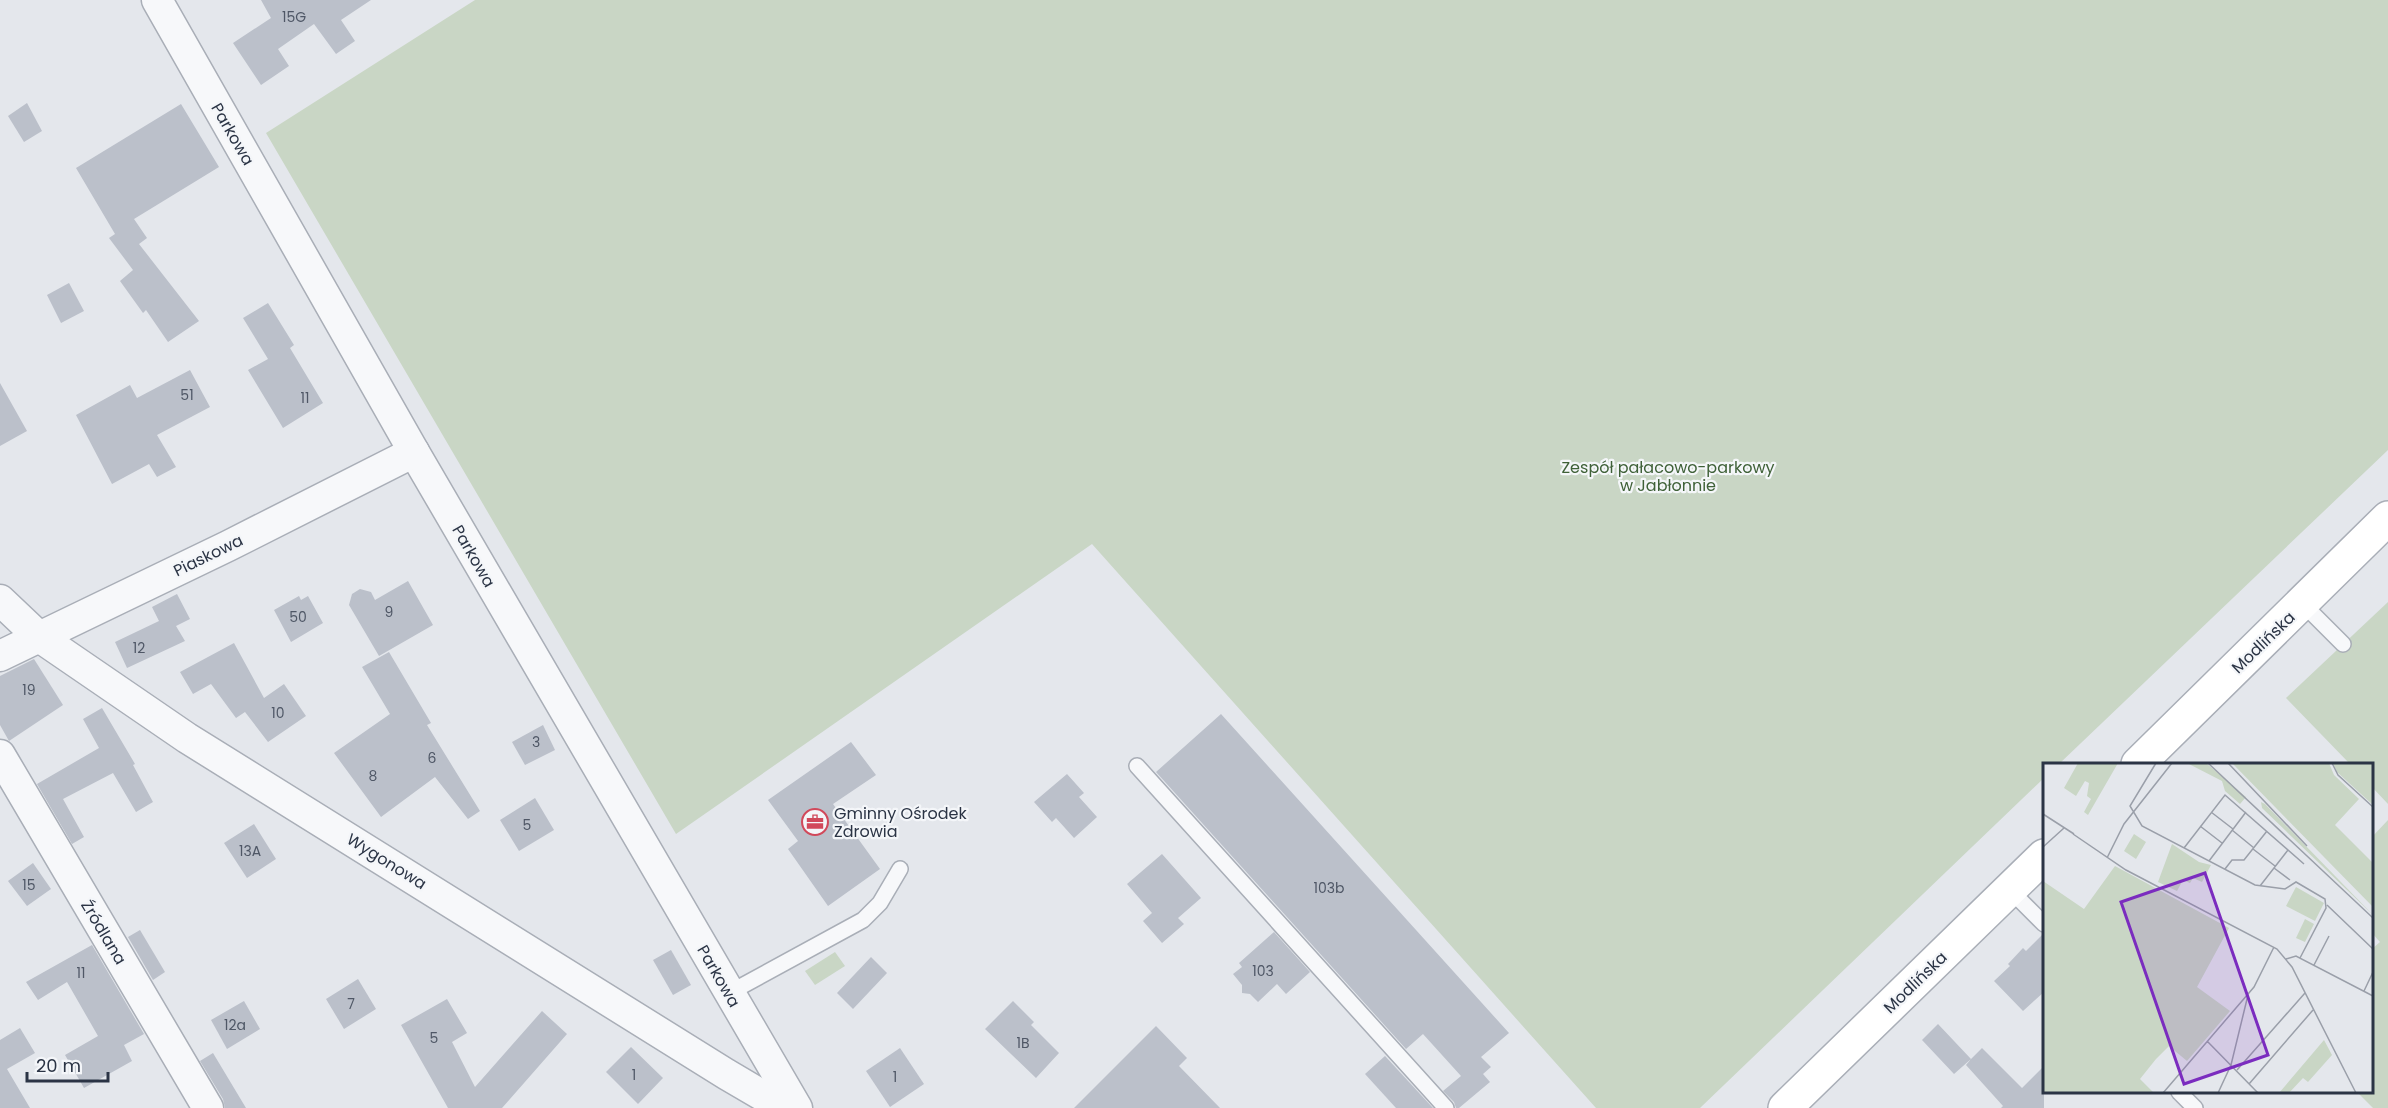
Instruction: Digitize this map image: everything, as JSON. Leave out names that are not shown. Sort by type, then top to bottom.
[{"type":"main road","name":"Modlińska","points":[[2140,763],[2388,518]]},
{"type":"main road","name":"Modlińska","points":[[1785,1108],[2043,857]]},
{"type":"street","name":"Parkowa","points":[[157,0],[414,452],[797,1108]]},
{"type":"street","name":"Piaskowa","points":[[0,656],[228,546],[414,452]]},
{"type":"street","name":"Wygonowa","points":[[0,600],[38,636],[187,738],[784,1108]]},
{"type":"street","name":"Źródlana","points":[[0,755],[208,1108]]},
{"type":"lane","points":[[2302,603],[2343,644]]},
{"type":"lane","points":[[1137,766],[1446,1108]]},
{"type":"lane","points":[[729,993],[863,920],[880,903],[900,869]]},
{"type":"lane","points":[[2010,890],[2043,923]]},
{"type":"lane","points":[[2180,1093],[2195,1108]]},
{"type":"green space","name":"Zespół pałacowo-parkowy w Jabłonnie","points":[[475,0],[2388,0],[2388,450],[2060,763],[2043,763],[2043,779],[1700,1108],[1596,1108],[1092,544],[676,834],[266,133]]},
{"type":"green space","points":[[2388,602],[2388,804],[2373,788],[2373,763],[2349,763],[2286,698]]},
{"type":"green space","points":[[2388,820],[2388,1108],[2373,1108],[2358,1093],[2373,1093],[2373,948],[2380,942],[2373,934],[2373,836]]},
{"type":"green space","points":[[835,952],[845,966],[815,985],[805,971]]},
{"type":"building","points":[[261,0],[371,0],[341,20],[355,41],[336,54],[314,24],[278,49],[289,66],[261,85],[233,43],[271,18]]},
{"type":"building","points":[[27,103],[42,131],[24,142],[8,116]]},
{"type":"building","points":[[181,104],[219,167],[134,219],[147,238],[139,244],[199,321],[168,342],[146,310],[143,313],[120,281],[133,270],[109,238],[115,234],[76,168]]},
{"type":"building","points":[[69,283],[84,311],[61,323],[47,295]]},
{"type":"building","points":[[268,303],[294,345],[290,348],[323,403],[283,428],[248,370],[268,359],[243,318]]},
{"type":"building","points":[[190,370],[210,407],[157,435],[176,467],[157,477],[149,464],[112,484],[76,415],[130,385],[137,398]]},
{"type":"building","points":[[0,383],[27,431],[0,446]]},
{"type":"building","points":[[408,581],[433,625],[379,656],[349,605],[352,594],[360,589],[371,592],[375,600]]},
{"type":"building","points":[[177,594],[190,619],[176,626],[185,641],[127,668],[115,642],[159,621],[152,607]]},
{"type":"building","points":[[299,596],[301,600],[308,596],[323,623],[291,642],[274,610]]},
{"type":"building","points":[[234,643],[264,698],[284,684],[306,716],[268,742],[245,712],[236,718],[211,684],[193,694],[180,672]]},
{"type":"building","points":[[389,652],[431,723],[427,725],[480,811],[468,819],[435,777],[381,817],[334,753],[390,714],[362,667]]},
{"type":"building","points":[[34,659],[63,705],[9,741],[0,725],[0,676]]},
{"type":"building","points":[[102,708],[135,764],[133,765],[153,802],[136,812],[113,773],[63,799],[84,837],[72,844],[37,784],[99,748],[83,719]]},
{"type":"building","points":[[1221,714],[1509,1033],[1481,1057],[1491,1067],[1483,1074],[1490,1082],[1459,1108],[1456,1108],[1454,1102],[1443,1091],[1461,1076],[1423,1034],[1406,1049],[1156,772]]},
{"type":"building","points":[[543,725],[555,750],[525,765],[512,742]]},
{"type":"building","name":"Gminny Ośrodek Zdrowia","points":[[851,742],[876,775],[833,804],[880,869],[828,906],[788,849],[798,841],[768,800]]},
{"type":"building","points":[[1067,774],[1084,793],[1079,797],[1097,817],[1074,838],[1056,818],[1052,822],[1034,802]]},
{"type":"building","points":[[535,798],[554,830],[519,851],[500,820]]},
{"type":"building","points":[[254,824],[276,859],[247,878],[224,843]]},
{"type":"building","points":[[1162,854],[1201,898],[1178,918],[1184,924],[1162,943],[1143,921],[1152,913],[1127,884]]},
{"type":"building","points":[[33,863],[51,889],[27,906],[8,881]]},
{"type":"building","points":[[140,930],[165,972],[153,980],[128,937]]},
{"type":"building","points":[[1274,932],[1310,972],[1286,994],[1277,984],[1258,1002],[1250,994],[1242,993],[1242,985],[1233,974],[1242,967],[1239,963]]},
{"type":"building","points":[[2043,934],[2043,993],[2023,1011],[1994,981],[2010,966],[2008,964],[2023,948],[2026,951]]},
{"type":"building","points":[[92,945],[144,1034],[124,1045],[132,1061],[84,1088],[65,1055],[98,1036],[67,982],[38,1000],[26,982]]},
{"type":"building","points":[[671,950],[691,985],[673,995],[653,960]]},
{"type":"building","points":[[871,957],[887,973],[853,1009],[837,993]]},
{"type":"building","points":[[358,979],[376,1009],[344,1029],[326,999]]},
{"type":"building","points":[[447,999],[467,1033],[452,1042],[475,1087],[542,1011],[567,1034],[502,1108],[448,1108],[401,1025]]},
{"type":"building","points":[[244,1001],[260,1029],[227,1049],[211,1020]]},
{"type":"building","points":[[1013,1001],[1034,1022],[1031,1025],[1059,1053],[1036,1078],[985,1029]]},
{"type":"building","points":[[1938,1024],[1971,1059],[1954,1074],[1922,1040]]},
{"type":"building","points":[[1156,1026],[1187,1058],[1179,1066],[1220,1108],[1074,1108]]},
{"type":"building","points":[[20,1028],[35,1053],[7,1069],[30,1108],[0,1108],[0,1040]]},
{"type":"building","points":[[631,1047],[663,1078],[638,1104],[606,1072]]},
{"type":"building","points":[[900,1048],[924,1084],[890,1107],[866,1071]]},
{"type":"building","points":[[1982,1048],[2022,1088],[2043,1067],[2044,1108],[2001,1108],[2003,1106],[1966,1065]]},
{"type":"building","points":[[213,1053],[246,1108],[225,1108],[223,1099],[200,1061]]},
{"type":"building","points":[[1385,1056],[1433,1108],[1396,1108],[1365,1074]]},
{"type":"place","name":"Gminny Ośrodek Zdrowia","points":[[815,822]]}]
